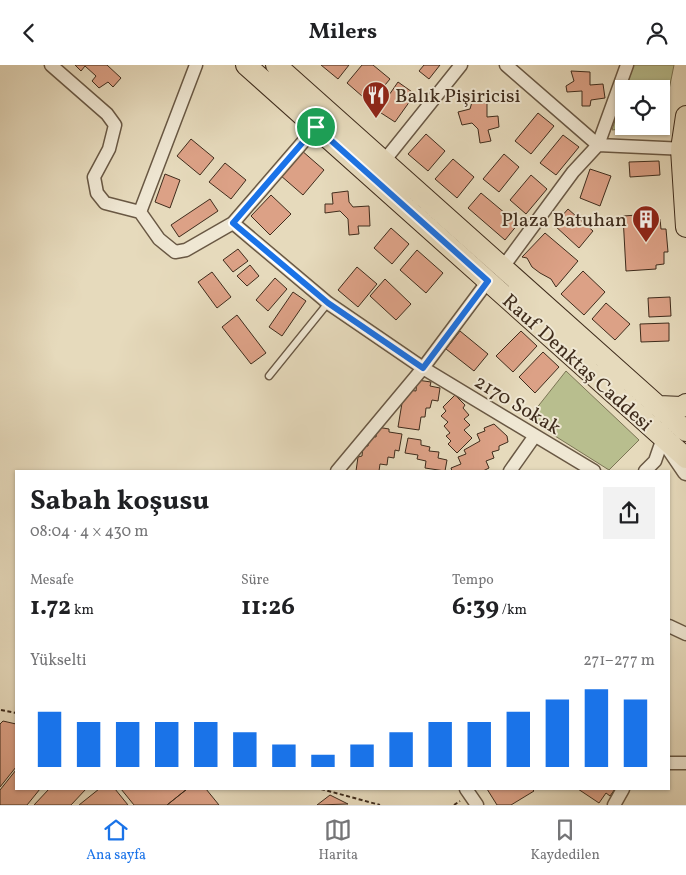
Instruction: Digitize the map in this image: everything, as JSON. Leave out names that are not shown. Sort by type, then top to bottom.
[{"type":"main road","name":"Rauf Denktaş Caddesi","points":[[246,65],[686,458]]},
{"type":"main road","name":"Rauf Denktaş Caddesi","points":[[276,65],[686,431]]},
{"type":"main road","points":[[686,116],[684,149],[686,227]]},
{"type":"main road","points":[[659,406],[682,407],[686,404]]},
{"type":"street","points":[[51,65],[108,114],[115,125],[109,149],[94,177],[98,193],[105,203],[140,212],[159,239],[175,252],[186,249],[233,223],[316,127]]},
{"type":"street","points":[[140,212],[196,65]]},
{"type":"street","points":[[384,161],[461,65]]},
{"type":"street","points":[[506,65],[598,145],[684,149]]},
{"type":"street","points":[[503,267],[573,172],[598,145],[627,65]]},
{"type":"street","name":"2170 Sokak","points":[[233,223],[328,303],[423,368],[534,437],[592,470]]},
{"type":"street","points":[[338,470],[423,368],[488,281]]},
{"type":"street","points":[[646,470],[655,461],[660,435]]},
{"type":"street","points":[[660,435],[686,472]]},
{"type":"street","points":[[511,470],[534,437]]},
{"type":"street","points":[[670,626],[686,634]]},
{"type":"street","points":[[670,763],[686,763]]},
{"type":"street","points":[[467,790],[477,805]]},
{"type":"street","points":[[614,805],[622,790]]},
{"type":"lane","points":[[269,376],[328,303]]},
{"type":"path","points":[[1,710],[15,713]]},
{"type":"path","points":[[325,790],[380,805]]},
{"type":"green space","points":[[633,65],[674,65],[670,85],[670,80],[628,80]]},
{"type":"green space","points":[[566,371],[639,440],[609,470],[528,419]]},
{"type":"building","points":[[75,65],[107,65],[121,78],[113,87],[108,82],[99,88],[92,81],[96,76],[85,66],[81,71]]},
{"type":"building","points":[[321,65],[349,65],[338,79]]},
{"type":"building","points":[[362,65],[373,65],[390,79],[370,103],[347,83]]},
{"type":"building","points":[[424,65],[440,65],[429,79],[419,71]]},
{"type":"building","points":[[571,71],[590,72],[590,85],[603,84],[605,98],[591,100],[590,106],[582,106],[582,91],[567,92],[566,86],[574,81]]},
{"type":"building","points":[[398,82],[415,94],[395,122],[378,111]]},
{"type":"building","points":[[472,102],[487,103],[487,117],[498,116],[499,127],[488,130],[491,141],[480,143],[478,129],[472,123],[462,125],[458,112],[470,109]]},
{"type":"building","points":[[538,113],[554,126],[531,154],[515,141]]},
{"type":"building","points":[[426,134],[445,151],[428,171],[408,154]]},
{"type":"building","points":[[563,135],[579,147],[556,175],[540,163]]},
{"type":"building","points":[[191,139],[214,158],[200,175],[177,156]]},
{"type":"building","points":[[301,150],[324,170],[303,195],[280,175]]},
{"type":"building","points":[[504,154],[519,167],[499,192],[483,179]]},
{"type":"building","points":[[453,159],[474,177],[457,198],[435,179]]},
{"type":"building","points":[[659,161],[660,175],[630,177],[629,162]]},
{"type":"building","points":[[225,163],[246,180],[231,199],[209,182]]},
{"type":"building","points":[[590,169],[611,176],[600,206],[580,198]]},
{"type":"building","points":[[165,174],[180,180],[170,208],[155,202]]},
{"type":"building","points":[[531,175],[547,189],[526,214],[510,200]]},
{"type":"building","points":[[348,191],[349,202],[353,207],[369,206],[370,226],[358,226],[359,234],[349,235],[348,219],[340,211],[325,213],[325,204],[333,204],[332,193]]},
{"type":"building","points":[[481,193],[518,224],[505,240],[468,208]]},
{"type":"building","points":[[271,195],[291,214],[270,235],[251,216]]},
{"type":"building","points":[[210,199],[218,211],[179,237],[171,225]]},
{"type":"building","points":[[568,209],[593,231],[579,248],[554,225]]},
{"type":"building","name":"Plaza Batuhan","points":[[652,214],[652,220],[660,219],[661,229],[666,229],[668,252],[664,252],[664,264],[656,265],[656,269],[626,271],[623,216]]},
{"type":"building","points":[[391,228],[409,244],[392,264],[374,248]]},
{"type":"building","points":[[545,233],[578,261],[556,287],[551,279],[532,267],[527,258],[522,257]]},
{"type":"building","points":[[238,249],[248,261],[233,272],[223,260]]},
{"type":"building","points":[[417,250],[443,273],[426,293],[400,270]]},
{"type":"building","points":[[250,265],[259,276],[247,286],[237,276]]},
{"type":"building","points":[[357,267],[377,284],[358,307],[338,290]]},
{"type":"building","points":[[583,271],[605,292],[584,315],[561,294]]},
{"type":"building","points":[[212,272],[231,297],[217,308],[198,282]]},
{"type":"building","points":[[275,278],[287,289],[268,311],[256,300]]},
{"type":"building","points":[[385,279],[411,304],[396,320],[370,296]]},
{"type":"building","points":[[293,292],[306,301],[282,336],[269,327]]},
{"type":"building","points":[[670,297],[671,316],[649,317],[648,298]]},
{"type":"building","points":[[606,303],[630,324],[615,340],[592,319]]},
{"type":"building","points":[[237,315],[266,353],[251,364],[222,327]]},
{"type":"building","points":[[669,323],[669,341],[641,342],[640,324]]},
{"type":"building","points":[[460,331],[488,354],[474,371],[446,349]]},
{"type":"building","points":[[521,331],[537,346],[513,372],[496,356]]},
{"type":"building","points":[[543,352],[559,367],[535,393],[519,377]]},
{"type":"building","points":[[417,380],[431,382],[430,386],[440,388],[438,401],[432,400],[430,408],[426,408],[425,417],[421,417],[419,430],[398,427],[403,397],[407,398],[408,390],[416,391]]},
{"type":"building","points":[[455,395],[465,405],[463,408],[469,415],[464,419],[470,425],[464,430],[472,438],[457,453],[448,444],[451,441],[446,436],[450,433],[444,426],[448,422],[441,416],[446,411],[443,407]]},
{"type":"building","points":[[494,424],[507,436],[508,442],[499,446],[499,450],[492,452],[494,458],[486,461],[489,468],[485,470],[452,470],[451,468],[461,464],[458,457],[466,454],[464,450],[480,441],[477,434],[485,431],[484,428]]},
{"type":"building","points":[[377,427],[389,429],[389,432],[402,434],[399,451],[395,450],[394,458],[388,457],[387,465],[380,464],[379,470],[356,470],[358,457],[362,456],[363,446],[368,446],[369,436],[376,437]]},
{"type":"building","points":[[408,438],[421,440],[421,445],[430,447],[429,451],[439,452],[438,458],[447,460],[445,470],[425,468],[426,461],[417,459],[418,455],[405,453]]},
{"type":"building","points":[[3,721],[15,724],[15,768],[0,787],[0,724]]},
{"type":"building","points":[[15,771],[15,790],[39,790],[27,805],[0,805],[0,790]]},
{"type":"building","points":[[48,790],[85,790],[71,805],[34,805]]},
{"type":"building","points":[[98,790],[116,790],[128,805],[79,805]]},
{"type":"building","points":[[122,790],[186,790],[167,805],[134,805]]},
{"type":"building","points":[[186,790],[207,790],[219,805],[167,805]]},
{"type":"building","points":[[488,790],[534,791],[511,805],[497,805]]},
{"type":"building","points":[[580,790],[614,790],[610,796],[606,793],[599,803]]},
{"type":"building","points":[[330,795],[348,804],[317,805]]},
{"type":"place","name":"Balık Pişiricisi","points":[[376,119]]},
{"type":"place","name":"Plaza Batuhan","points":[[646,243]]},
{"type":"route","points":[[316,127],[488,281],[423,368],[328,303],[233,223],[316,127]]}]
